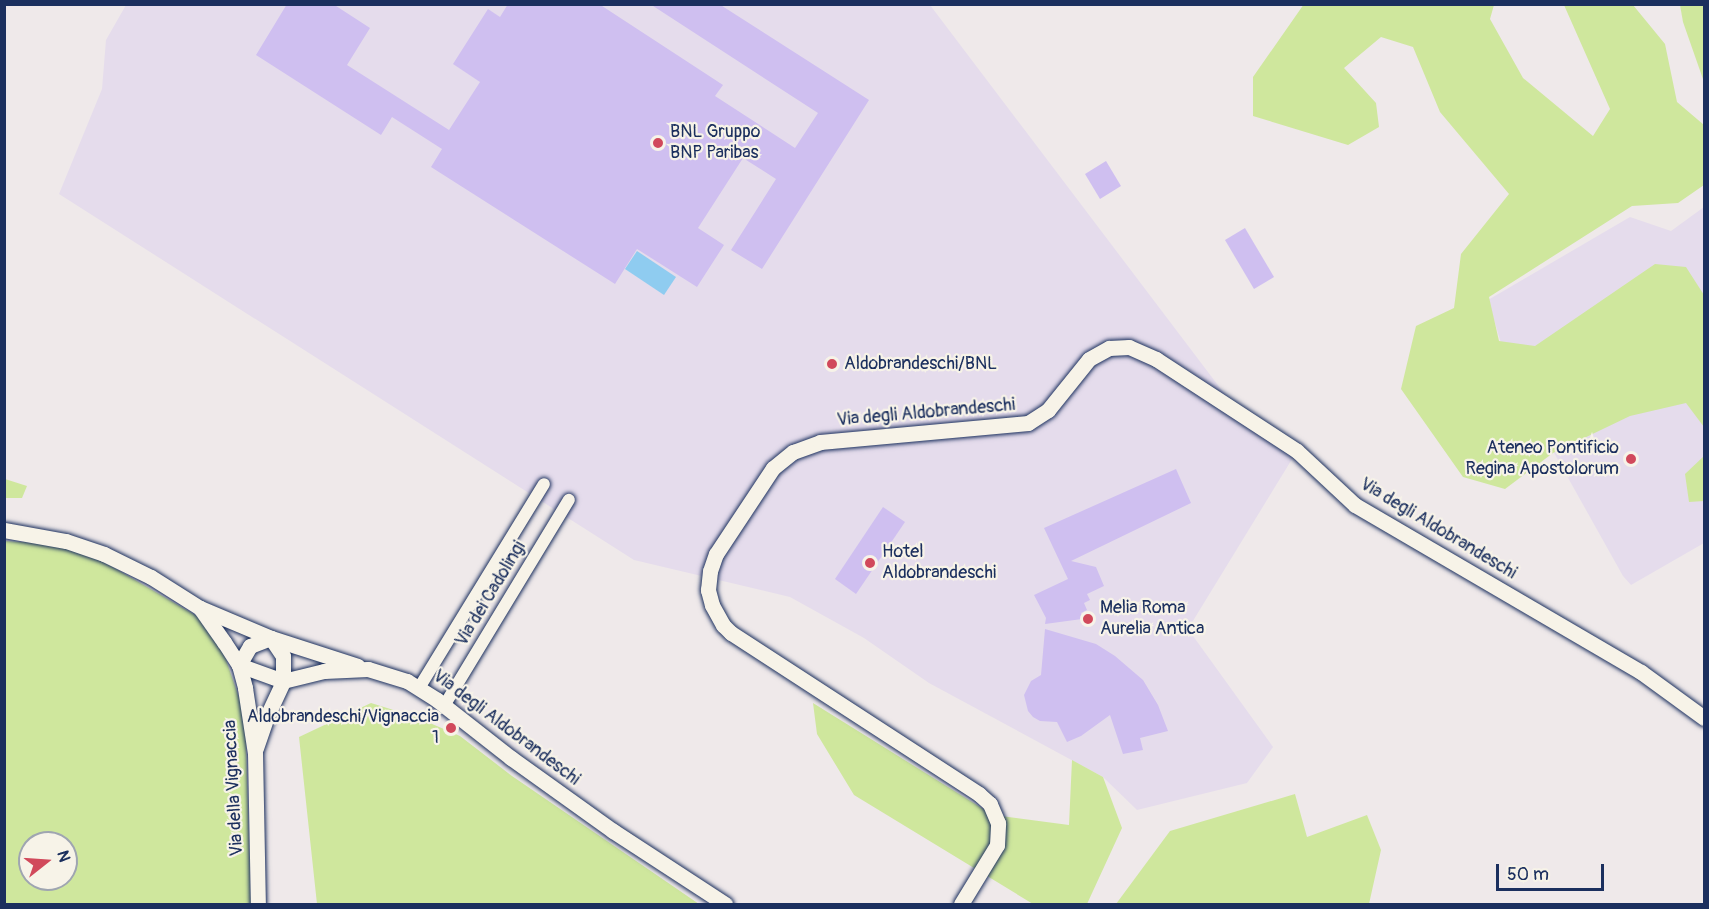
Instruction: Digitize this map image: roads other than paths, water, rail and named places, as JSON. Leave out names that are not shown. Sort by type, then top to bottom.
[{"type":"street","name":"Via degli Aldobrandeschi","points":[[960,904],[997,845],[998,823],[990,804],[979,794],[731,633],[723,625],[712,604],[708,590],[710,571],[716,554],[773,468],[793,452],[820,442],[1028,423],[1048,410],[1084,364],[1094,355],[1109,348],[1129,348],[1156,359],[1297,451],[1355,505],[1641,672],[1704,718]]},
{"type":"street","name":"Via dei Cadolingi","points":[[419,688],[544,484]]},
{"type":"street","name":"Via dei Cadolingi","points":[[444,706],[569,500]]},
{"type":"street","name":"Via della Vignaccia","points":[[4,530],[66,540],[104,554],[151,577],[201,608],[239,666],[255,753],[258,904]]},
{"type":"street","points":[[201,608],[271,638],[368,669]]},
{"type":"street","points":[[271,638],[250,646],[239,666],[284,681]]},
{"type":"street","points":[[255,753],[267,716],[284,681],[283,656],[271,638]]},
{"type":"street","name":"Via degli Aldobrandeschi","points":[[284,681],[324,671],[368,669],[398,677],[419,688],[613,831],[725,904]]},
{"type":"water","points":[[637,251],[676,277],[664,295],[625,269]]},
{"type":"place","name":"BNL Gruppo BNP Paribas","points":[[658,143]]},
{"type":"place","name":"Aldobrandeschi/BNL","points":[[832,364]]},
{"type":"place","name":"Ateneo Pontificio Regina Apostolorum","points":[[1631,459]]},
{"type":"place","name":"Hotel Aldobrandeschi","points":[[870,563]]},
{"type":"place","name":"Melia Roma Aurelia Antica","points":[[1088,619]]},
{"type":"place","name":"Aldobrandeschi/Vignaccia 1","points":[[451,728]]}]
